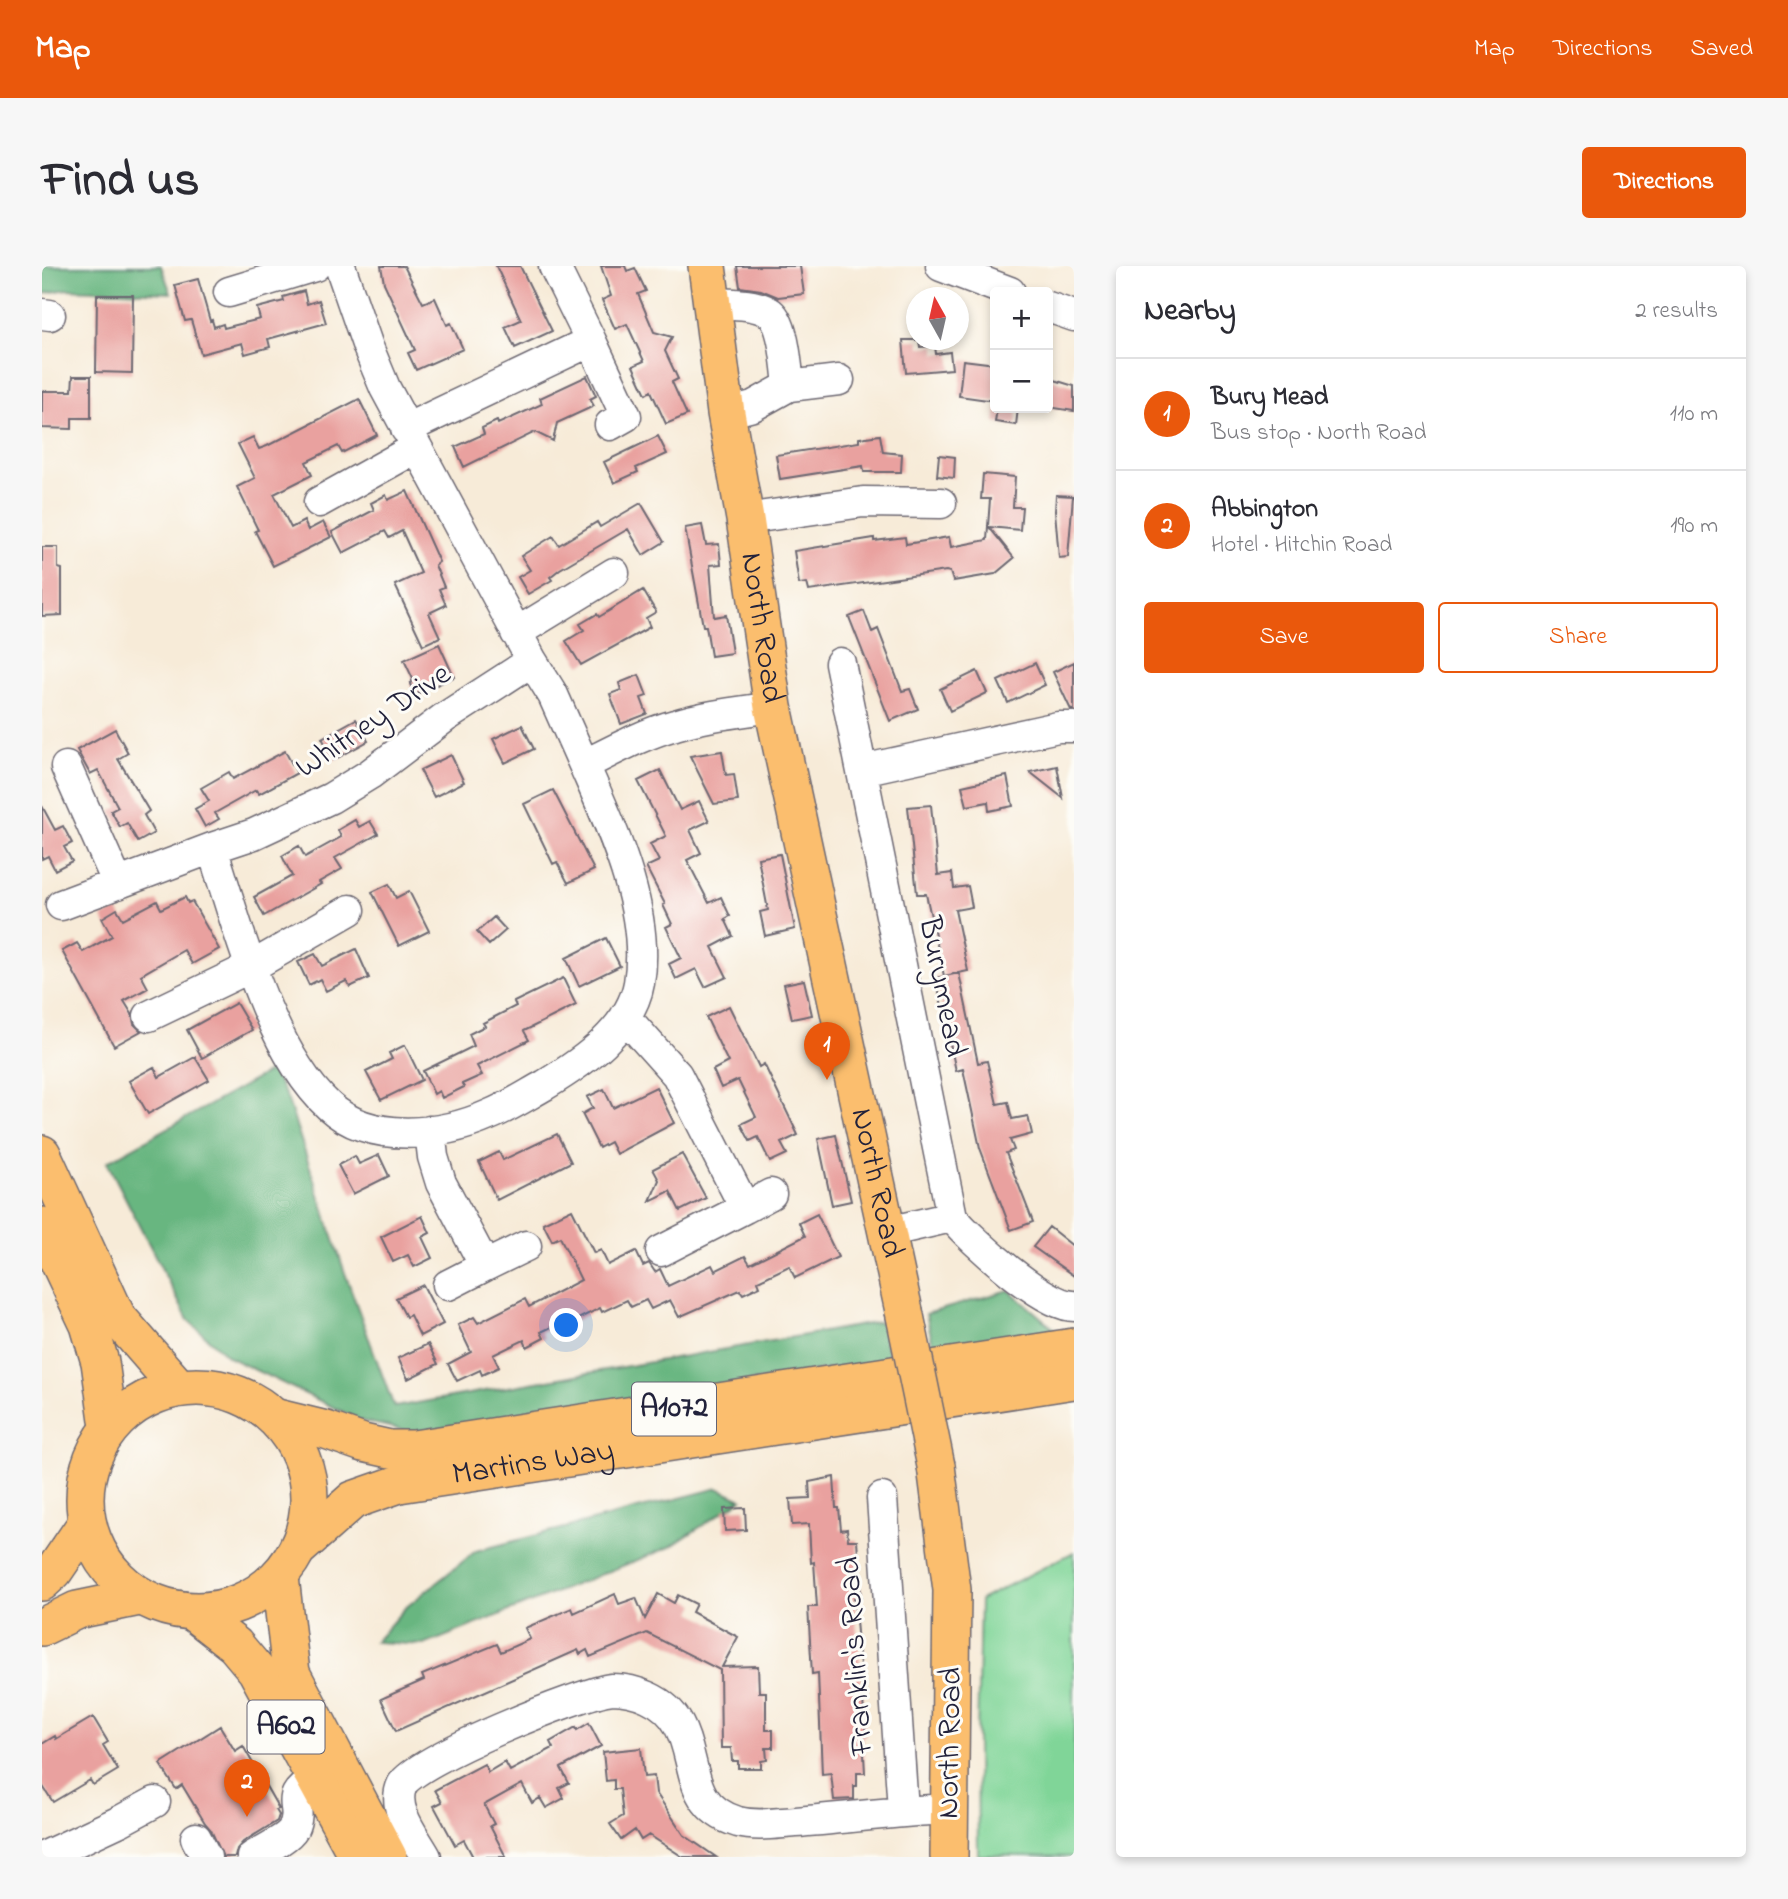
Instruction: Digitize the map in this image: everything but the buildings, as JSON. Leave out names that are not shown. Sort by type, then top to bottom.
[{"type":"main road","name":"North Road","points":[[707,266],[726,413],[773,707],[936,1466],[952,1590],[949,1857]]},
{"type":"main road","points":[[42,1154],[117,1317],[178,1387]]},
{"type":"main road","points":[[42,1226],[89,1325],[100,1362],[109,1427]]},
{"type":"main road","name":"A1072","points":[[277,1418],[326,1430],[363,1443],[390,1449],[414,1449],[1074,1347]]},
{"type":"main road","name":"Martins Way","points":[[301,1546],[352,1500],[399,1484],[1074,1380]]},
{"type":"main road","name":"A602","points":[[194,1613],[244,1603],[280,1577],[301,1546],[311,1496],[303,1456],[277,1418],[255,1401],[228,1390],[178,1387],[148,1397],[109,1427],[91,1458],[84,1490],[86,1524],[105,1566],[140,1597],[194,1613],[235,1645],[256,1670],[358,1857]]},
{"type":"main road","points":[[42,1582],[54,1570],[86,1524]]},
{"type":"main road","name":"A602","points":[[280,1577],[291,1673],[388,1857]]},
{"type":"main road","points":[[42,1626],[78,1610],[140,1597]]},
{"type":"street","points":[[229,292],[315,266]]},
{"type":"street","points":[[212,848],[251,967],[293,1062],[331,1108],[367,1127],[401,1132],[429,1131],[488,1116],[571,1069],[598,1047],[625,1017],[634,1002],[640,965],[638,923],[622,861],[584,765],[553,695],[516,633],[385,388],[341,266]]},
{"type":"street","points":[[554,266],[626,416],[610,425]]},
{"type":"street","points":[[954,268],[998,287]]},
{"type":"street","points":[[713,303],[744,304],[769,312],[779,321],[789,386]]},
{"type":"street","points":[[1053,308],[1074,316]]},
{"type":"street","points":[[319,502],[411,439],[591,341]]},
{"type":"street","points":[[726,413],[753,406],[789,386],[839,380]]},
{"type":"street","points":[[745,519],[926,496]]},
{"type":"street","points":[[516,633],[614,573]]},
{"type":"street","name":"Whitney Drive","points":[[76,904],[118,884],[254,834],[331,798],[370,774],[444,718],[532,660]]},
{"type":"street","name":"Burymead","points":[[840,663],[952,1217]]},
{"type":"street","points":[[584,765],[674,725],[708,716],[773,707]]},
{"type":"street","points":[[862,770],[1058,727],[1074,727]]},
{"type":"street","points":[[66,767],[118,884]]},
{"type":"street","points":[[149,1016],[251,967],[350,910]]},
{"type":"street","points":[[625,1017],[677,1074],[758,1201],[661,1251]]},
{"type":"street","points":[[429,1131],[441,1183],[485,1266]]},
{"type":"street","points":[[887,1232],[952,1217],[963,1231],[1040,1294],[1059,1304],[1074,1306]]},
{"type":"street","points":[[448,1285],[526,1246]]},
{"type":"street","name":"Franklin's Road","points":[[882,1498],[903,1810]]},
{"type":"street","points":[[426,1857],[400,1808],[400,1791],[408,1776],[474,1740],[538,1713],[612,1689],[626,1690],[651,1698],[671,1714],[680,1725],[688,1744],[691,1767],[700,1793],[718,1811],[736,1822],[763,1824],[849,1818],[903,1810],[949,1809]]},
{"type":"street","points":[[252,1857],[292,1832],[297,1814],[294,1800],[298,1789],[315,1779]]},
{"type":"street","points":[[43,1857],[155,1802]]},
{"type":"green space","points":[[42,266],[161,266],[171,293],[67,289],[42,294]]},
{"type":"green space","points":[[272,1070],[287,1098],[345,1273],[394,1407],[880,1322],[890,1360],[417,1433],[362,1421],[228,1357],[188,1320],[107,1162]]},
{"type":"green space","points":[[1009,1290],[1059,1333],[934,1349],[926,1314]]},
{"type":"green space","points":[[718,1488],[742,1499],[670,1547],[424,1645],[375,1642],[404,1609],[476,1551]]},
{"type":"green space","points":[[1074,1552],[1074,1857],[978,1855],[980,1600]]},
{"type":"place","name":"Bury Mead","points":[[827,1080]]},
{"type":"place","name":"Abbington","points":[[247,1817]]}]
